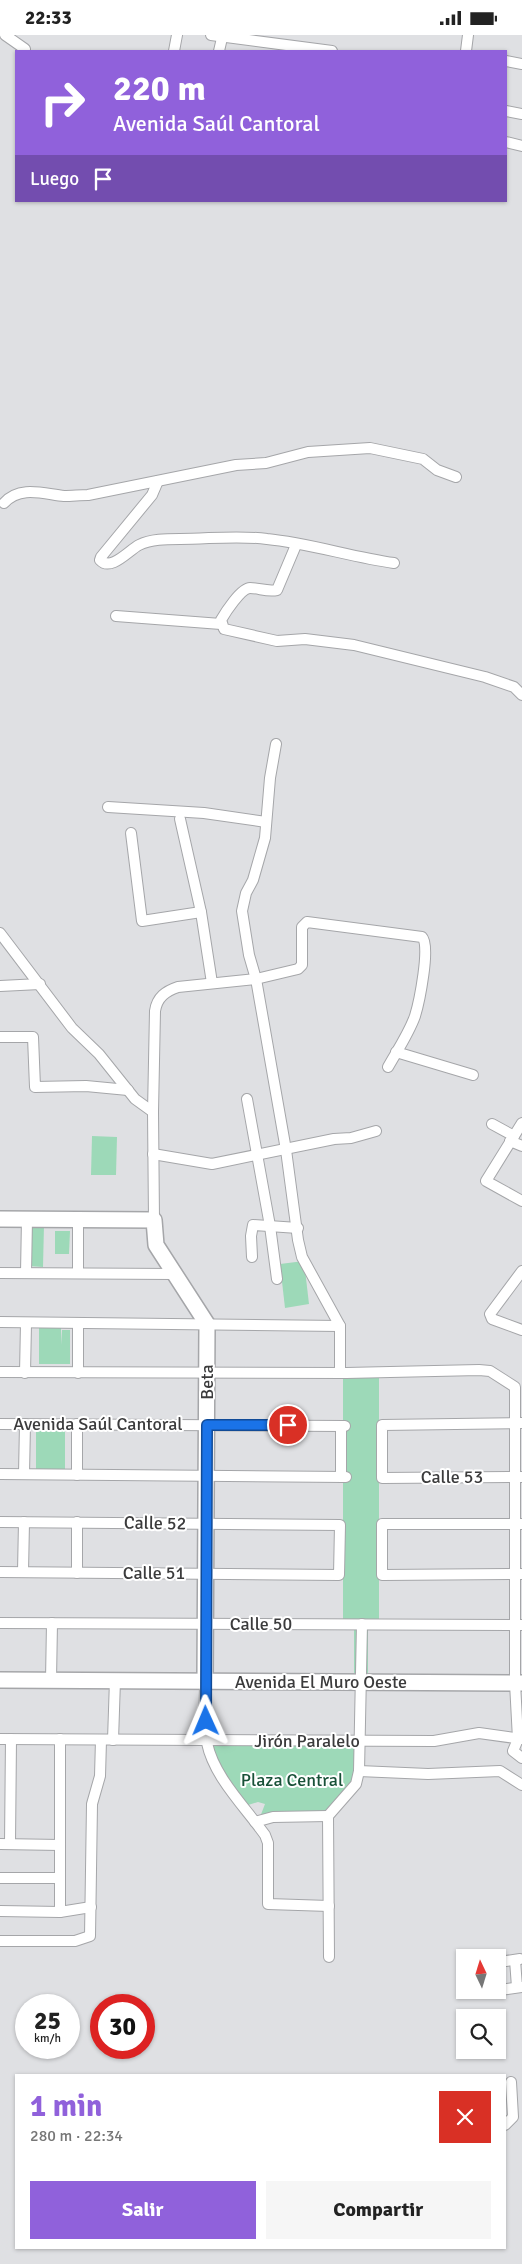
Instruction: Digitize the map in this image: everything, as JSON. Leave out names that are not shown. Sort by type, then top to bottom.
[{"type":"street","points":[[5,35],[25,49]]},
{"type":"street","points":[[174,50],[177,35]]},
{"type":"street","points":[[211,35],[222,38],[324,50]]},
{"type":"street","points":[[466,50],[468,35]]},
{"type":"street","points":[[219,50],[222,38]]},
{"type":"street","points":[[507,61],[522,64]]},
{"type":"street","points":[[507,111],[522,114]]},
{"type":"street","points":[[507,142],[522,146]]},
{"type":"street","points":[[4,503],[20,493],[37,491],[65,496],[88,495],[236,465],[266,463],[308,452],[370,448],[423,459],[437,470],[456,477]]},
{"type":"street","points":[[158,481],[152,495],[101,557],[100,560],[104,563],[108,564],[126,555],[138,545],[155,540],[203,539],[231,536],[269,539],[394,563]]},
{"type":"street","points":[[296,545],[277,590],[270,592],[246,589],[222,618],[221,624],[224,629],[277,641],[305,639],[354,645],[485,677],[514,687],[522,695]]},
{"type":"street","points":[[116,616],[221,624]]},
{"type":"street","points":[[276,744],[265,838],[253,881],[246,893],[242,911],[286,1150],[298,1228],[298,1240],[302,1257],[340,1326],[340,1373]]},
{"type":"street","points":[[108,807],[204,813],[266,822]]},
{"type":"street","points":[[180,819],[201,912],[212,983]]},
{"type":"street","points":[[131,833],[142,921],[201,912]]},
{"type":"street","points":[[207,1324],[156,1245],[153,1112],[156,1004],[166,991],[178,987],[256,979],[294,971],[300,967],[302,927],[307,922],[422,937],[426,945],[420,999],[414,1017],[388,1067]]},
{"type":"street","points":[[0,933],[72,1028],[99,1054],[128,1091],[153,1112]]},
{"type":"street","points":[[0,986],[40,984]]},
{"type":"street","points":[[0,1037],[33,1037],[35,1087],[86,1086],[128,1091]]},
{"type":"street","points":[[396,1052],[472,1075]]},
{"type":"street","points":[[247,1099],[270,1226],[277,1279]]},
{"type":"street","points":[[492,1123],[522,1146]]},
{"type":"street","points":[[522,1123],[486,1181],[522,1201]]},
{"type":"street","points":[[153,1154],[212,1164],[376,1131]]},
{"type":"street","points":[[0,1219],[154,1219]]},
{"type":"street","points":[[26,1273],[27,1219]]},
{"type":"street","points":[[78,1220],[78,1273]]},
{"type":"street","points":[[252,1257],[252,1226],[298,1228]]},
{"type":"street","points":[[522,1271],[490,1313],[492,1319],[522,1330]]},
{"type":"street","points":[[0,1273],[174,1274]]},
{"type":"street","points":[[0,1323],[340,1326]]},
{"type":"street","points":[[25,1373],[26,1323]]},
{"type":"street","points":[[78,1323],[78,1373]]},
{"type":"street","name":"Beta","points":[[206,1741],[205,1523],[207,1324]]},
{"type":"street","points":[[0,1372],[340,1373],[479,1370],[490,1371],[515,1387],[519,1423],[520,1739],[513,1751],[522,1757]]},
{"type":"street","name":"Calle 53","points":[[519,1423],[382,1425],[382,1478],[519,1477]]},
{"type":"street","name":"Avenida Saúl Cantoral","points":[[0,1424],[343,1426],[343,1477],[206,1476]]},
{"type":"street","points":[[24,1474],[25,1424]]},
{"type":"street","points":[[77,1424],[77,1475]]},
{"type":"street","points":[[0,1474],[206,1476]]},
{"type":"street","name":"Calle 52","points":[[0,1522],[340,1525],[339,1575]]},
{"type":"street","points":[[24,1522],[24,1572]]},
{"type":"street","points":[[77,1522],[77,1573]]},
{"type":"street","points":[[519,1524],[382,1524],[382,1575],[519,1574]]},
{"type":"street","name":"Calle 51","points":[[0,1572],[339,1575]]},
{"type":"street","name":"Calle 50","points":[[0,1623],[519,1625]]},
{"type":"street","points":[[51,1680],[52,1623]]},
{"type":"street","points":[[329,1957],[328,1816],[356,1784],[359,1771],[362,1624]]},
{"type":"street","name":"Avenida El Muro Oeste","points":[[0,1680],[519,1683]]},
{"type":"street","points":[[113,1740],[115,1680]]},
{"type":"street","name":"Jirón Paralelo","points":[[5,1739],[434,1741],[479,1733],[520,1739]]},
{"type":"street","points":[[5,1739],[5,1844],[60,1845]]},
{"type":"street","points":[[60,1739],[60,1912]]},
{"type":"street","points":[[0,1941],[75,1941],[90,1936],[92,1805],[100,1776],[101,1740]]},
{"type":"street","points":[[206,1741],[218,1771],[268,1843],[268,1905],[329,1906]]},
{"type":"street","points":[[359,1771],[428,1774],[500,1771],[522,1785]]},
{"type":"street","points":[[255,1822],[273,1817],[328,1816]]},
{"type":"street","points":[[0,1878],[60,1878]]},
{"type":"street","points":[[0,1911],[60,1912],[91,1907]]},
{"type":"street","points":[[506,1961],[519,1960],[520,1987],[506,1989]]},
{"type":"street","points":[[506,2124],[513,2117],[508,2082],[522,2081]]},
{"type":"green space","points":[[92,1136],[117,1137],[116,1175],[91,1175]]},
{"type":"green space","points":[[30,1225],[44,1225],[43,1267],[29,1266]]},
{"type":"green space","points":[[55,1231],[70,1231],[69,1254],[55,1254]]},
{"type":"green space","points":[[304,1261],[309,1304],[285,1308],[280,1264]]},
{"type":"green space","points":[[61,1325],[61,1345],[62,1330],[70,1330],[70,1364],[39,1364],[39,1326]]},
{"type":"green space","points":[[343,1376],[379,1376],[379,1621],[368,1622],[368,1673],[354,1673],[354,1622],[343,1622]]},
{"type":"green space","points":[[36,1430],[65,1430],[65,1470],[36,1469]]},
{"type":"green space","name":"Plaza Central","points":[[212,1745],[355,1746],[353,1779],[344,1793],[323,1814],[260,1817],[265,1804],[258,1802],[245,1806],[217,1760]]},
{"type":"route","points":[[206,1721],[205,1523],[207,1425],[288,1425]]}]
